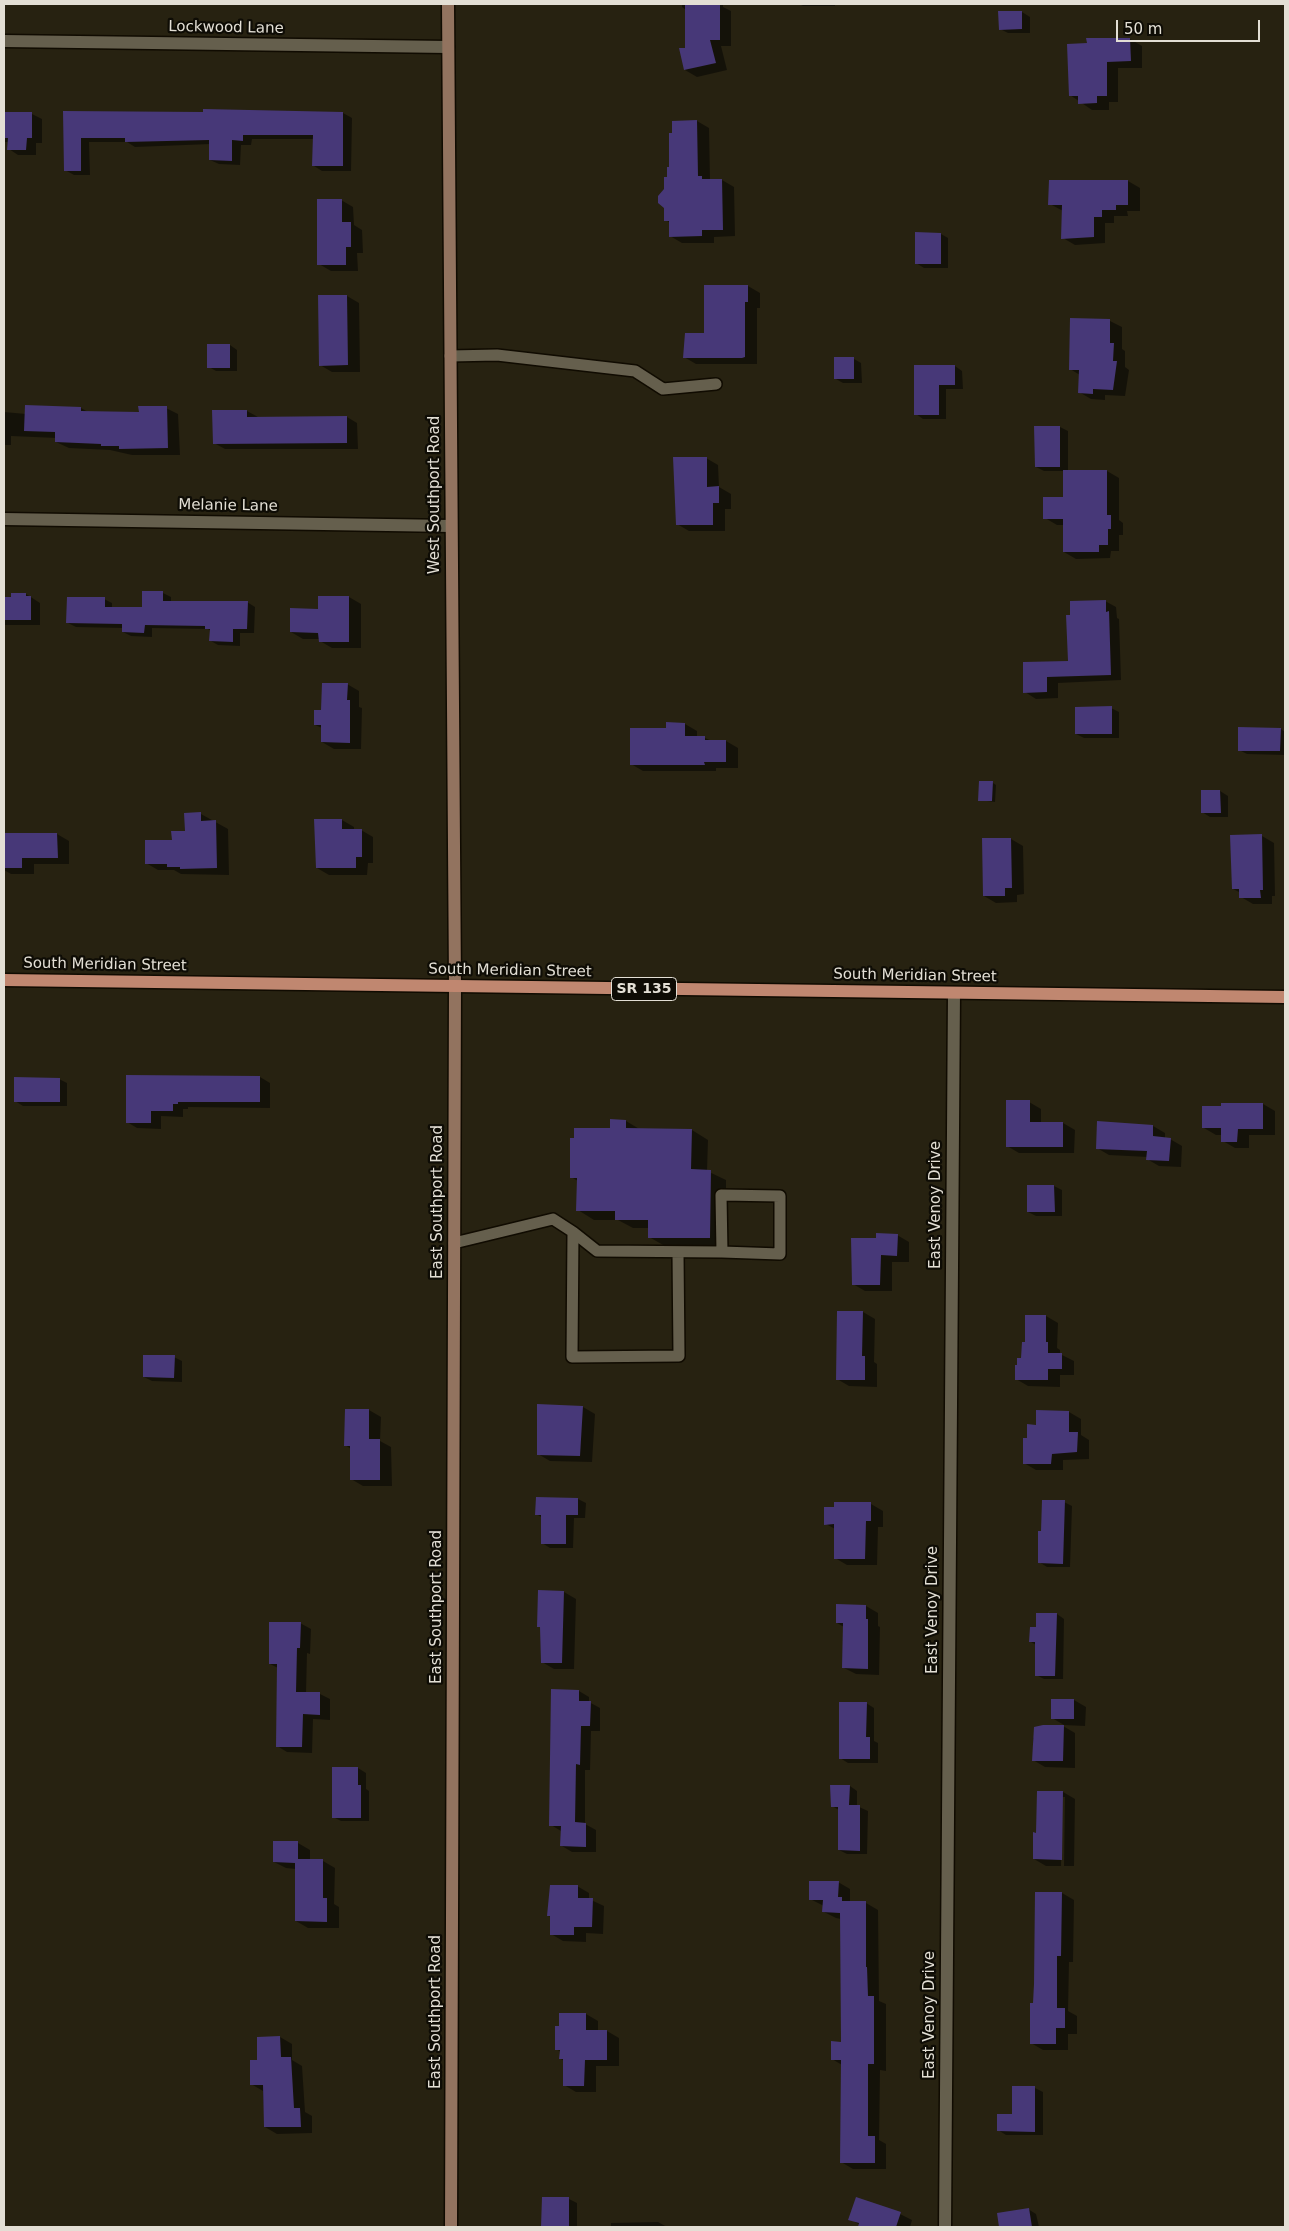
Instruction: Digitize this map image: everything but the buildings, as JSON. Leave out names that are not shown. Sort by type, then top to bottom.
[{"type":"main road","name":"West Southport Road","points":[[448,4],[455,986]]},
{"type":"main road","name":"South Meridian Street","points":[[4,980],[1285,997]]},
{"type":"main road","name":"East Southport Road","points":[[451,2227],[455,986]]},
{"type":"street","name":"Lockwood Lane","points":[[4,41],[448,47]]},
{"type":"street","name":"Melanie Lane","points":[[4,519],[451,526]]},
{"type":"street","name":"East Venoy Drive","points":[[945,2227],[954,993]]},
{"type":"lane","points":[[450,356],[497,355],[635,371],[663,390],[716,384]]},
{"type":"lane","points":[[454,1243],[553,1219],[573,1232],[596,1251],[780,1254],[780,1196],[722,1195],[722,1252]]},
{"type":"lane","points":[[573,1232],[572,1357],[679,1356],[678,1253]]}]
